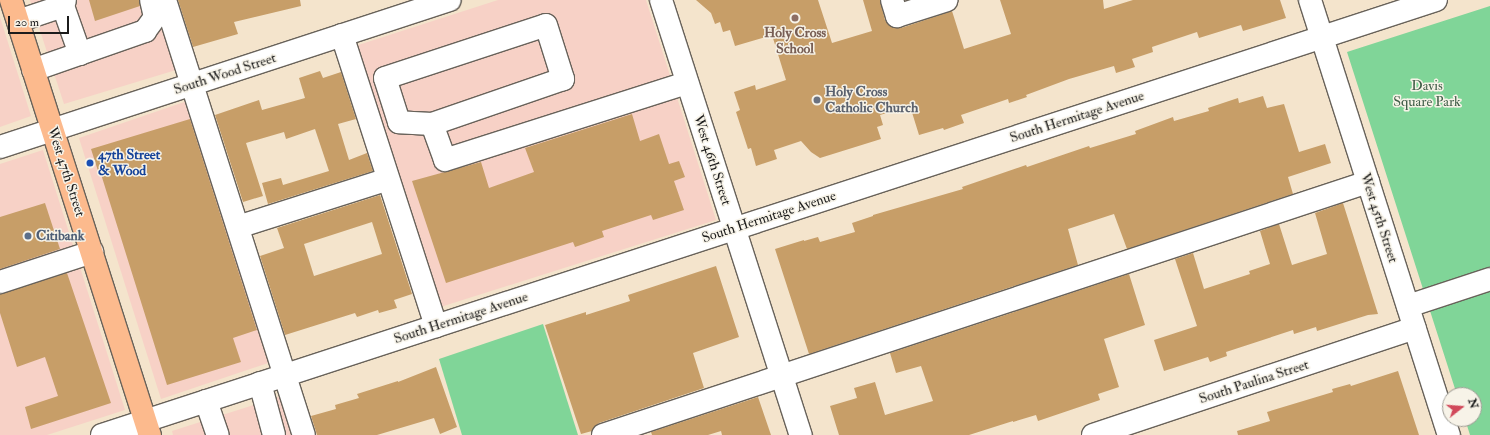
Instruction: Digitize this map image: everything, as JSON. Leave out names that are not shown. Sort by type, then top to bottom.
[{"type":"main road","name":"West 47th Street","points":[[11,0],[148,428]]},
{"type":"street","name":"South Wood Street","points":[[0,147],[450,0]]},
{"type":"street","name":"West 46th Street","points":[[661,0],[801,435]]},
{"type":"street","points":[[892,0],[897,16],[947,0]]},
{"type":"street","name":"West 45th Street","points":[[1310,0],[1449,435]]},
{"type":"street","name":"South Hermitage Avenue","points":[[102,435],[148,428],[206,401],[260,383],[1436,0]]},
{"type":"street","points":[[18,21],[64,3],[80,54]]},
{"type":"street","points":[[33,70],[145,31],[157,6]]},
{"type":"street","points":[[157,6],[192,84],[304,435]]},
{"type":"street","points":[[546,24],[563,79],[432,124],[399,122],[385,78],[546,24]]},
{"type":"street","points":[[342,35],[436,326]]},
{"type":"street","points":[[432,124],[445,160],[687,83]]},
{"type":"street","points":[[238,227],[388,179]]},
{"type":"street","points":[[603,435],[1368,182]]},
{"type":"street","points":[[0,282],[92,252]]},
{"type":"street","points":[[1408,306],[1490,279]]},
{"type":"street","name":"South Paulina Street","points":[[1093,435],[1415,328]]},
{"type":"street","points":[[260,383],[274,435]]},
{"type":"street","points":[[206,401],[218,435]]},
{"type":"shaded area","points":[[30,0],[165,0],[186,67],[64,104]]},
{"type":"shaded area","points":[[498,0],[646,0],[716,220],[431,310],[346,49]]},
{"type":"shaded area","points":[[0,17],[31,116],[0,127]]},
{"type":"shaded area","points":[[196,98],[280,359],[161,399],[79,138]]},
{"type":"shaded area","points":[[43,150],[125,410],[47,435],[0,435],[0,164]]},
{"type":"shaded area","points":[[291,393],[304,435],[173,435],[172,431]]},
{"type":"green space","name":"Davis Square Park","points":[[1490,6],[1490,435],[1470,435],[1468,427],[1482,427],[1482,387],[1454,387],[1347,52]]},
{"type":"green space","points":[[543,324],[578,435],[462,435],[439,359]]},
{"type":"building","points":[[89,0],[139,0],[140,6],[95,21]]},
{"type":"building","points":[[178,0],[300,0],[301,6],[234,22],[238,34],[193,47]]},
{"type":"building","points":[[696,0],[818,0],[832,43],[872,31],[863,0],[880,0],[885,20],[889,25],[895,28],[901,28],[952,11],[964,49],[1011,34],[1000,0],[1103,0],[1104,9],[1133,0],[1280,0],[1286,18],[1243,31],[1241,25],[1199,38],[1197,32],[1152,47],[1153,52],[1132,59],[1135,67],[1116,73],[1114,66],[1069,79],[1009,103],[1008,99],[961,115],[964,123],[944,130],[943,128],[919,135],[910,106],[880,115],[883,125],[877,127],[881,139],[820,158],[811,152],[801,141],[774,150],[777,159],[756,166],[751,148],[748,149],[736,112],[740,110],[734,92],[755,85],[756,90],[786,80],[772,35],[735,46],[730,30],[723,32],[720,22],[715,24],[711,13]]},
{"type":"building","points":[[320,71],[323,78],[341,72],[356,119],[338,124],[349,160],[367,153],[373,171],[268,204],[262,183],[281,178],[283,185],[329,171],[315,129],[286,139],[284,132],[246,143],[263,196],[243,202],[215,115],[259,100],[262,110],[305,98],[299,78]]},
{"type":"building","points":[[1263,96],[1267,108],[1284,104],[1299,152],[1325,144],[1331,163],[1288,177],[1293,194],[1127,249],[1114,214],[1068,229],[1078,265],[809,354],[775,249],[818,237],[820,242],[855,232],[852,223],[873,215],[963,189],[962,187],[1026,165],[1027,167],[1089,146],[1090,148],[1136,134],[1135,131],[1173,117],[1174,121],[1209,111],[1208,108],[1238,98],[1239,103]]},
{"type":"building","points":[[632,114],[640,141],[659,134],[669,164],[679,161],[685,177],[674,181],[684,210],[653,220],[651,215],[602,231],[604,237],[575,247],[573,242],[446,283],[412,181],[481,162],[489,188],[534,172],[525,148]]},
{"type":"building","points":[[190,119],[257,330],[233,338],[241,362],[167,385],[100,171],[98,171],[91,149]]},
{"type":"building","points":[[380,195],[412,294],[394,300],[397,308],[379,313],[378,310],[357,317],[355,313],[285,335],[260,256],[284,248],[277,228]],"holes":[[[372,222],[382,254],[314,276],[304,244]]]},
{"type":"building","name":"Citibank","points":[[45,203],[60,249],[0,269],[0,217]]},
{"type":"building","points":[[1343,203],[1378,314],[1368,315],[1317,331],[1316,327],[1294,334],[1293,330],[1226,352],[1227,356],[1210,362],[1208,357],[1164,371],[1154,340],[1197,326],[1175,259],[1193,253],[1204,289],[1250,274],[1249,271],[1270,264],[1260,231],[1279,224],[1292,265],[1327,254],[1315,213]]},
{"type":"building","points":[[716,266],[739,337],[693,353],[704,388],[599,423],[592,431],[581,434],[545,325],[586,312],[586,315],[630,301],[628,295]]},
{"type":"building","points":[[67,273],[111,403],[31,429],[25,407],[58,396],[45,357],[17,367],[0,313],[0,294]]},
{"type":"building","points":[[1129,274],[1145,325],[1104,339],[1119,387],[1098,394],[1100,400],[1038,421],[1036,415],[969,435],[839,435],[830,406],[857,398],[854,388],[875,382],[885,415],[933,401],[921,366],[896,373],[890,353]]},
{"type":"building","points":[[436,367],[457,427],[440,434],[434,418],[377,435],[317,435],[311,416],[336,409],[335,405],[359,398],[357,394],[398,382]]},
{"type":"building","points":[[1398,371],[1419,435],[1238,435],[1237,431],[1270,421],[1267,412],[1333,392],[1332,389],[1350,384],[1351,386]]},
{"type":"building","points":[[758,397],[771,435],[722,435],[721,431],[708,435],[652,435],[651,432]]},
{"type":"place","name":"Holy Cross School","points":[[795,18]]},
{"type":"place","name":"Holy Cross Catholic Church","points":[[817,100]]},
{"type":"place","name":"47th Street & Wood","points":[[90,163]]},
{"type":"place","name":"Citibank","points":[[28,236]]}]
